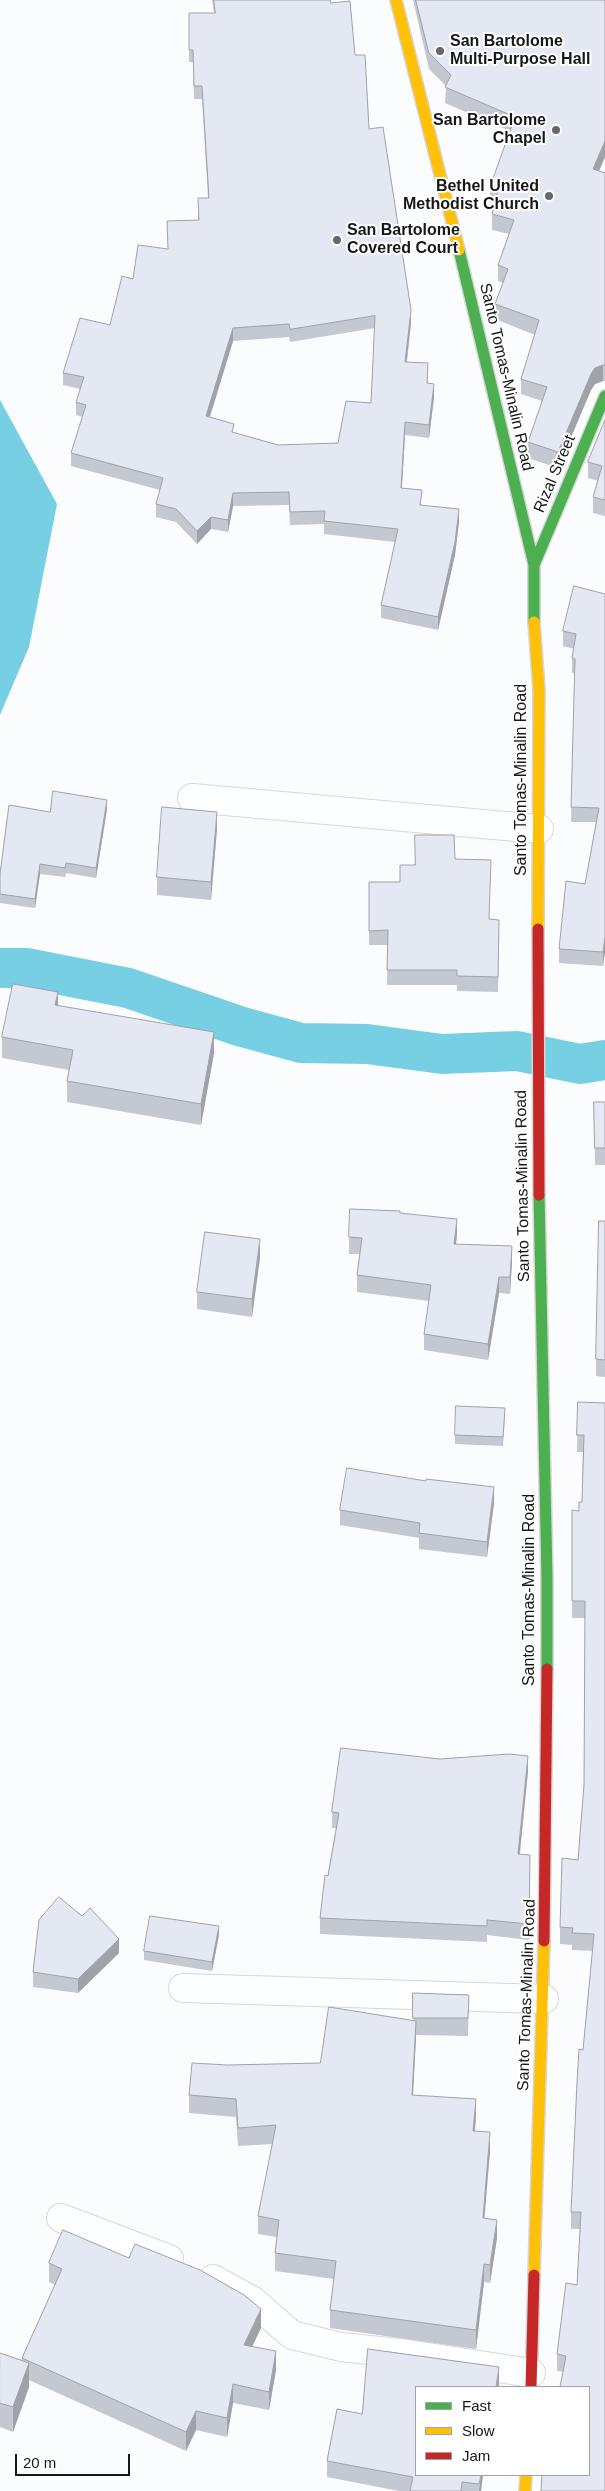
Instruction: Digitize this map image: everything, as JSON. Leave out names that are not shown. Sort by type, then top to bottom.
[{"type":"main road","name":"Santo Tomas-Minalin Road","points":[[396,0],[473,306],[534,565],[534,642],[539,691],[538,1140],[547,1578],[544,1999],[531,2380]]},
{"type":"main road","name":"Rizal Street","points":[[534,565],[605,396]]},
{"type":"main road","points":[[525,2491],[526,2476]]},
{"type":"street","points":[[192,798],[539,829]]},
{"type":"street","points":[[183,1988],[544,1999]]},
{"type":"street","points":[[61,2218],[197,2270],[253,2301],[292,2335],[341,2348],[408,2354],[531,2380]]},
{"type":"water","points":[[0,400],[57,504],[29,647],[0,715]]},
{"type":"building","points":[[214,0],[330,0],[331,3],[350,1],[355,55],[365,55],[369,129],[383,127],[411,310],[405,362],[428,363],[427,383],[434,384],[429,425],[405,422],[401,488],[422,490],[420,505],[459,509],[455,542],[438,617],[381,605],[398,529],[324,521],[325,511],[290,512],[289,492],[233,493],[228,520],[211,517],[197,531],[176,509],[156,504],[163,478],[71,453],[86,405],[76,402],[84,377],[63,373],[80,318],[110,325],[122,276],[133,279],[138,245],[168,249],[167,221],[199,220],[198,198],[209,198],[202,86],[194,86],[193,50],[189,50],[189,13],[215,13]],"holes":[[[375,316],[371,403],[346,401],[338,443],[278,445],[232,432],[234,424],[206,416],[233,328],[289,324],[290,329]]]},
{"type":"building","points":[[416,0],[605,0],[605,141],[593,169],[605,173],[605,365],[595,368],[591,374],[558,452],[528,442],[547,387],[521,379],[539,320],[495,304],[508,269],[498,265],[514,220],[492,214],[498,190],[490,187],[515,117],[445,87],[451,75],[429,53]]},
{"type":"building","points":[[605,420],[605,500],[593,497],[602,466],[588,462]]},
{"type":"building","points":[[574,586],[605,594],[605,937],[603,952],[559,949],[566,881],[585,884],[599,808],[571,807],[575,659],[572,658],[576,634],[563,631]]},
{"type":"building","points":[[53,791],[107,800],[96,868],[66,863],[65,868],[40,864],[35,899],[0,894],[0,874],[9,805],[50,812]]},
{"type":"building","points":[[162,807],[217,812],[211,882],[157,877]]},
{"type":"building","points":[[415,835],[454,835],[455,859],[491,860],[489,919],[499,920],[498,977],[457,976],[457,970],[387,970],[388,930],[369,931],[369,882],[400,882],[400,865],[415,865]]},
{"type":"building","points":[[13,984],[58,992],[55,1005],[214,1032],[201,1104],[67,1081],[73,1050],[2,1037]]},
{"type":"building","points":[[594,1102],[605,1102],[605,1148],[595,1148]]},
{"type":"building","points":[[350,1209],[400,1211],[400,1213],[457,1219],[454,1244],[512,1246],[510,1277],[499,1277],[488,1344],[424,1334],[431,1285],[357,1275],[362,1238],[349,1237]]},
{"type":"building","points":[[599,1221],[605,1221],[605,1360],[596,1359]]},
{"type":"building","points":[[205,1232],[260,1239],[252,1299],[197,1292]]},
{"type":"building","points":[[578,1402],[605,1403],[605,2491],[541,2491],[542,2476],[590,2476],[590,2386],[560,2386],[566,2356],[557,2354],[566,2283],[577,2285],[581,2212],[571,2212],[577,2082],[579,2049],[583,2050],[594,1934],[572,1933],[573,1928],[560,1927],[562,1858],[578,1860],[584,1785],[585,1601],[572,1601],[572,1510],[579,1511],[579,1502],[582,1502],[584,1435],[577,1435]]},
{"type":"building","points":[[456,1406],[505,1408],[503,1437],[455,1435]]},
{"type":"building","points":[[347,1468],[426,1481],[426,1479],[494,1487],[487,1542],[419,1533],[420,1523],[340,1510]]},
{"type":"building","points":[[341,1748],[440,1759],[509,1754],[528,1756],[518,1854],[530,1855],[529,1924],[487,1920],[487,1926],[320,1918],[325,1875],[328,1876],[339,1813],[332,1812]]},
{"type":"building","points":[[59,1897],[82,1916],[90,1908],[119,1939],[78,1979],[33,1972],[39,1920]]},
{"type":"building","points":[[150,1916],[219,1926],[212,1962],[144,1951]]},
{"type":"building","points":[[413,1993],[469,1995],[468,2018],[413,2018]]},
{"type":"building","points":[[329,2007],[416,2021],[412,2095],[476,2099],[473,2131],[490,2132],[483,2218],[497,2220],[490,2265],[484,2264],[476,2330],[330,2310],[336,2261],[275,2253],[279,2220],[258,2216],[276,2125],[238,2128],[236,2099],[189,2095],[192,2063],[228,2065],[320,2063]]},
{"type":"building","points":[[63,2230],[129,2258],[135,2244],[200,2270],[244,2295],[261,2309],[244,2345],[276,2351],[269,2392],[233,2384],[227,2418],[196,2411],[186,2432],[22,2358],[62,2269],[49,2263]]},
{"type":"building","points":[[368,2349],[499,2367],[496,2386],[415,2386],[415,2476],[481,2476],[479,2484],[462,2482],[461,2491],[410,2491],[413,2477],[327,2461],[337,2409],[362,2414]]},
{"type":"building","points":[[0,2353],[29,2363],[13,2407],[0,2403]]},
{"type":"waterway","points":[[0,968],[26,968],[128,988],[239,1026],[301,1043],[367,1044],[442,1054],[517,1051],[580,1064],[605,1060]]},
{"type":"traffic: fast","points":[[459,250],[534,565],[534,622]]},
{"type":"traffic: fast","points":[[534,565],[605,396]]},
{"type":"traffic: fast","points":[[539,1195],[547,1578],[547,1669]]},
{"type":"traffic: slow","points":[[396,0],[459,250]]},
{"type":"traffic: slow","points":[[534,622],[539,691],[538,929]]},
{"type":"traffic: slow","points":[[534,2275],[544,1941]]},
{"type":"traffic: slow","points":[[525,2491],[526,2476]]},
{"type":"traffic: jam","points":[[538,929],[539,1195]]},
{"type":"traffic: jam","points":[[544,1941],[547,1669]]},
{"type":"traffic: jam","points":[[531,2386],[534,2275]]},
{"type":"place","name":"San Bartolome Multi-Purpose Hall","points":[[440,51]]},
{"type":"place","name":"San Bartolome Chapel","points":[[556,130]]},
{"type":"place","name":"Bethel United Methodist Church","points":[[549,196]]},
{"type":"place","name":"San Bartolome Covered Court","points":[[337,240]]}]
